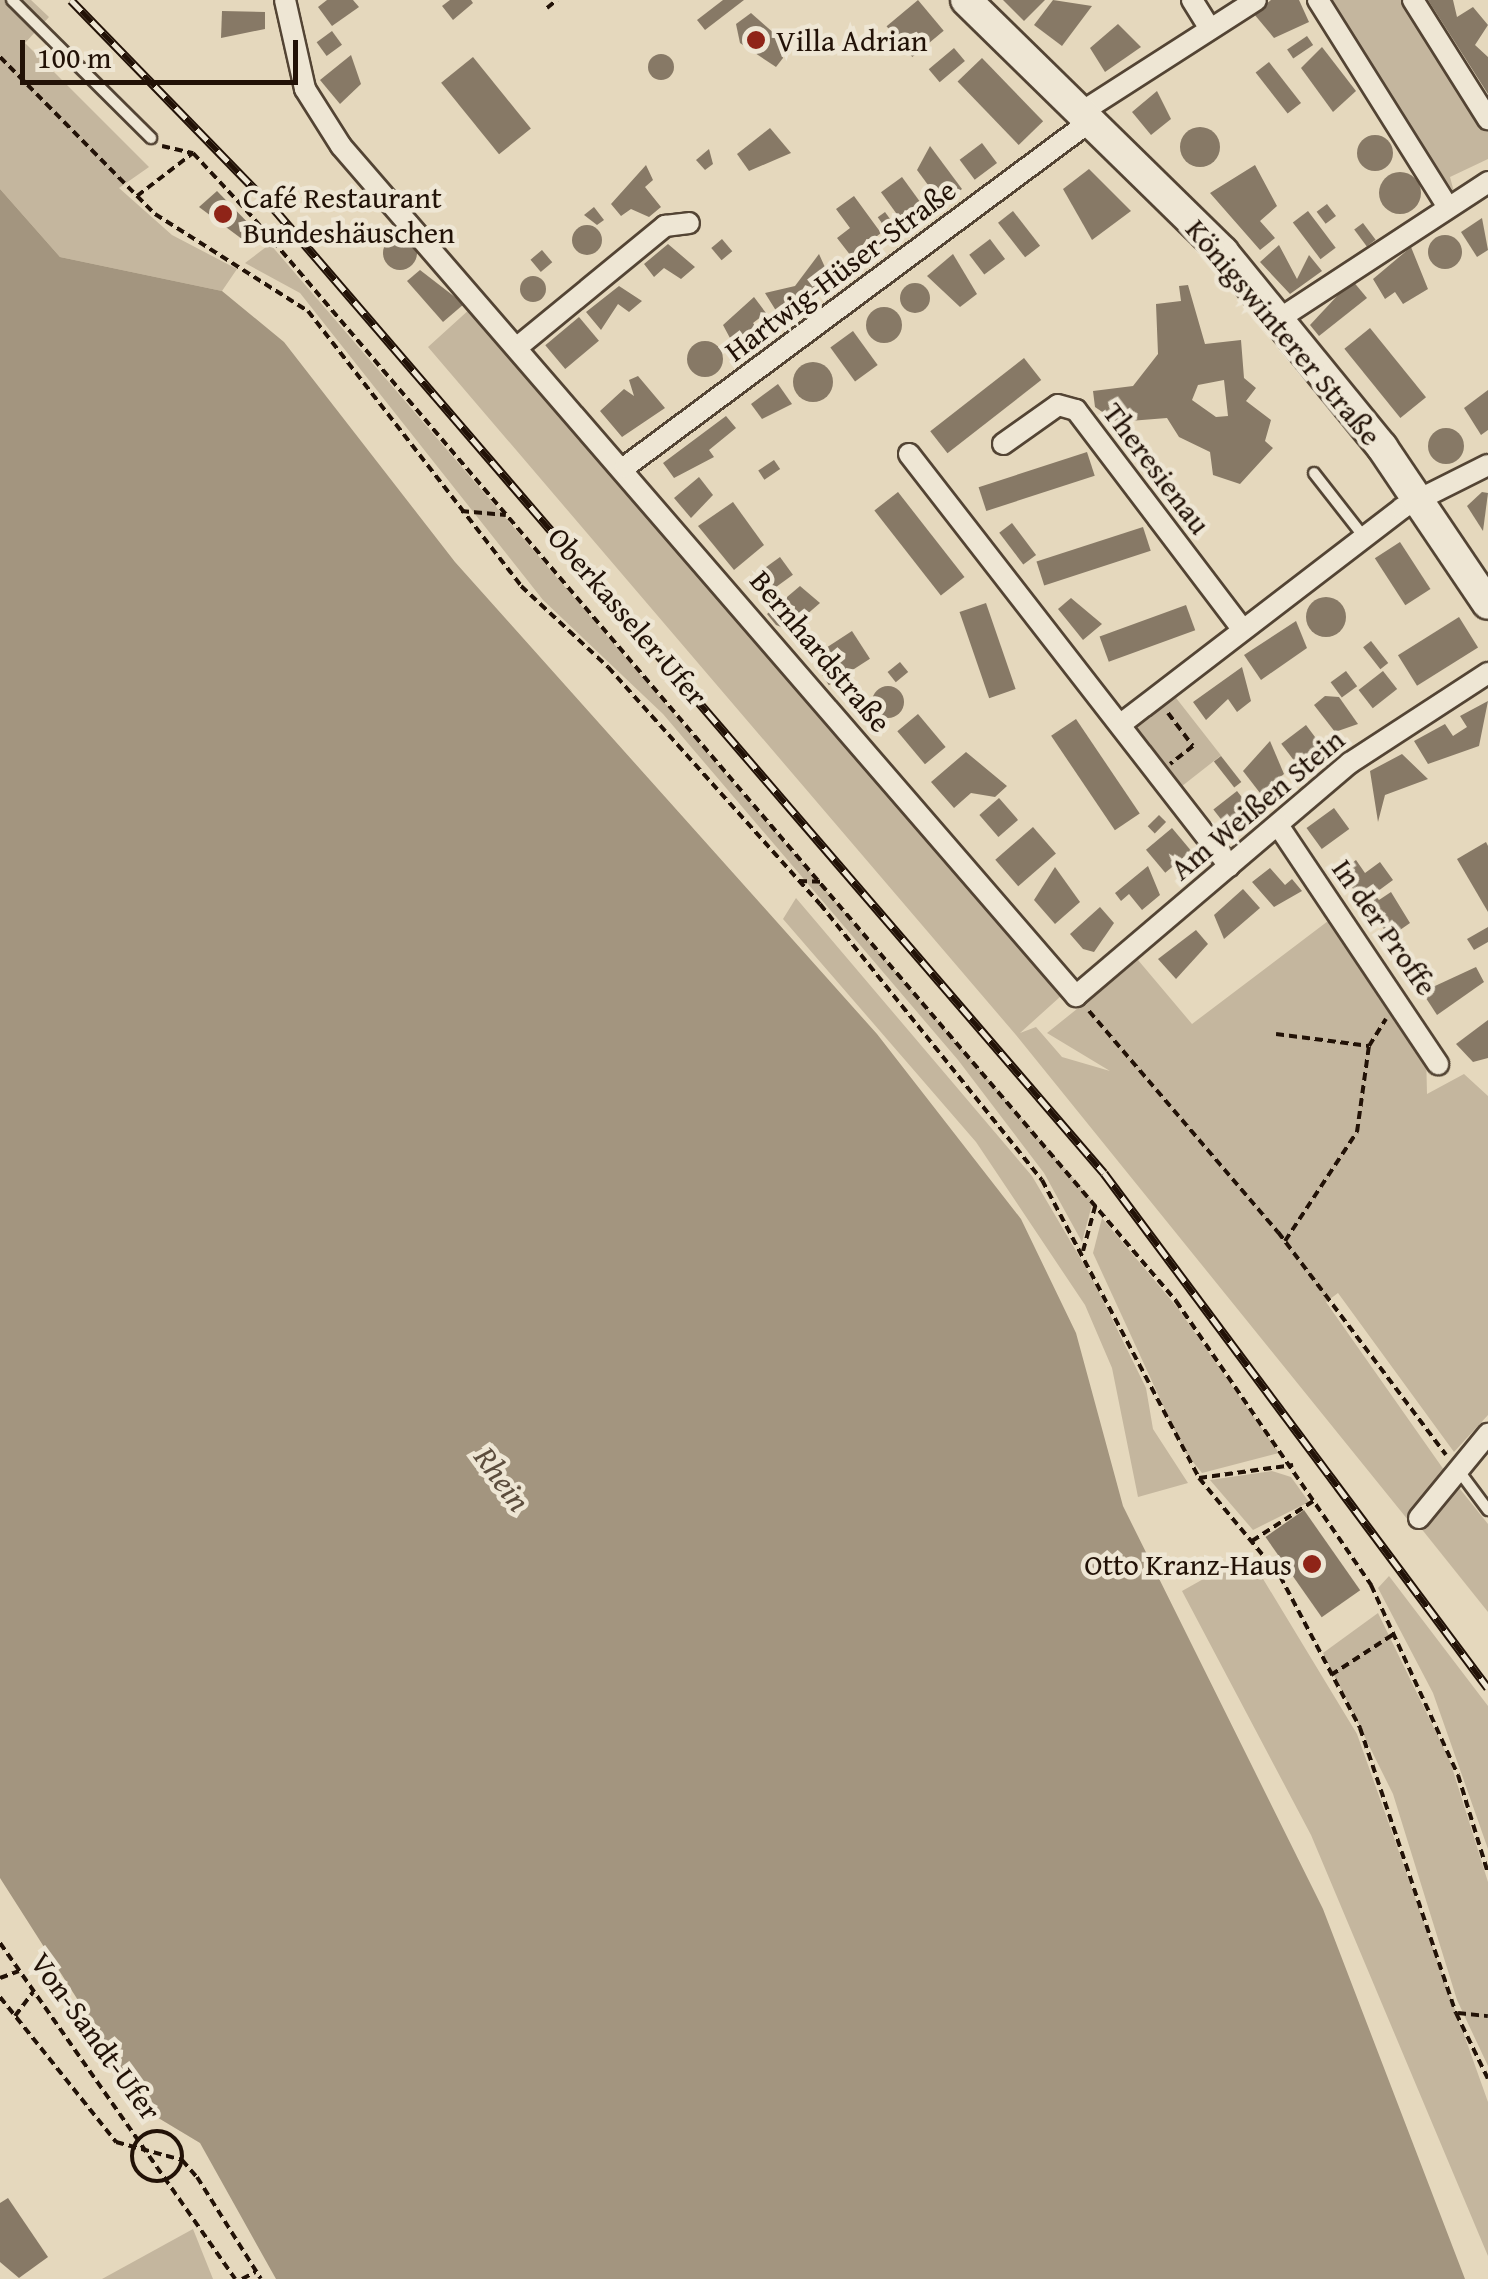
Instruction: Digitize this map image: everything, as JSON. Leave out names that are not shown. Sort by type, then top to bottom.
[{"type":"main road","name":"Königswinterer Straße","points":[[966,0],[1279,318],[1422,502],[1488,604]]},
{"type":"street","name":"Bernhardstraße","points":[[285,0],[322,121],[626,467],[1076,996]]},
{"type":"street","points":[[1192,0],[1210,29]]},
{"type":"street","name":"Hartwig-Hüser-Straße","points":[[626,467],[1085,118],[1256,0]]},
{"type":"street","points":[[1318,0],[1448,206]]},
{"type":"street","points":[[1413,0],[1488,119]]},
{"type":"street","points":[[1279,318],[1448,206],[1486,188]]},
{"type":"street","points":[[520,344],[665,226],[689,223]]},
{"type":"street","name":"Theresienau","points":[[1003,444],[1058,405],[1076,410],[1243,630]]},
{"type":"street","points":[[909,454],[1229,866]]},
{"type":"street","points":[[1121,724],[1364,537],[1488,465]]},
{"type":"street","name":"Am Weißen Stein","points":[[1076,996],[1350,763],[1488,673]]},
{"type":"street","name":"In der Proffe","points":[[1278,825],[1438,1064]]},
{"type":"street","points":[[1420,1518],[1488,1434]]},
{"type":"lane","points":[[12,0],[151,138]]},
{"type":"lane","points":[[1314,473],[1364,537]]},
{"type":"lane","points":[[1458,1470],[1488,1510]]},
{"type":"path","points":[[547,8],[557,0]]},
{"type":"path","points":[[0,57],[176,231],[308,311],[460,511],[799,881],[987,1106],[1083,1251],[1199,1478],[1252,1541],[1331,1675],[1394,1815],[1456,2013],[1488,2079]]},
{"type":"path","name":"Oberkasseler Ufer","points":[[151,138],[193,153],[824,882],[1176,1302],[1293,1465]]},
{"type":"path","points":[[137,196],[193,153]]},
{"type":"path","points":[[460,511],[508,516]]},
{"type":"path","points":[[1156,698],[1193,746],[1158,773]]},
{"type":"path","points":[[799,881],[824,882]]},
{"type":"path","points":[[1076,996],[1285,1241],[1458,1470]]},
{"type":"path","points":[[1285,1241],[1356,1132],[1369,1046],[1398,1000]]},
{"type":"path","points":[[1276,1034],[1369,1046]]},
{"type":"path","points":[[1083,1251],[1096,1203]]},
{"type":"path","points":[[1199,1478],[1293,1465],[1371,1585],[1395,1634],[1458,1775],[1488,1873]]},
{"type":"path","points":[[1252,1541],[1316,1500]]},
{"type":"path","points":[[1331,1675],[1395,1634]]},
{"type":"path","name":"Von-Sandt-Ufer","points":[[0,1943],[171,2177],[238,2279]]},
{"type":"path","points":[[0,1978],[20,1970]]},
{"type":"path","points":[[14,2016],[34,1990]]},
{"type":"path","points":[[0,1997],[97,2122],[133,2148],[155,2155]]},
{"type":"path","points":[[1456,2013],[1488,2016]]},
{"type":"path","points":[[133,2148],[141,2136],[166,2132],[260,2279]]},
{"type":"path","points":[[133,2148],[142,2176],[171,2177],[182,2160]]},
{"type":"path","name":"Von-Sandt-Ufer","points":[[155,2155],[182,2160]]},
{"type":"path","points":[[238,2279],[256,2272]]},
{"type":"shaded area","points":[[0,0],[31,0],[49,17],[25,43],[149,167],[119,188],[172,235],[237,269],[222,291],[60,257],[0,189]]},
{"type":"shaded area","points":[[1323,0],[1407,0],[1488,128],[1488,159],[1450,177],[1454,192]]},
{"type":"shaded area","points":[[270,244],[1093,1201],[1082,1242],[1044,1173],[958,1060],[663,714],[543,600],[300,293],[245,263]]},
{"type":"shaded area","points":[[471,308],[1061,996],[1020,1033],[1036,1027],[1062,1057],[1110,1071],[1047,1033],[1138,960],[1192,1024],[1332,918],[1426,1050],[1427,1094],[1464,1074],[1488,1096],[1488,1415],[1454,1452],[1338,1293],[1326,1302],[1444,1470],[1408,1520],[1016,1035],[428,347]]},
{"type":"shaded area","points":[[1173,694],[1221,755],[1182,786],[1134,724]]},
{"type":"shaded area","points":[[796,898],[1032,1176],[1092,1278],[1146,1388],[1153,1429],[1188,1483],[1138,1497],[1112,1368],[1085,1305],[976,1142],[783,919]]},
{"type":"shaded area","points":[[1102,1218],[1177,1307],[1279,1453],[1202,1473],[1184,1451],[1093,1253]]},
{"type":"shaded area","points":[[1272,1471],[1291,1477],[1309,1502],[1253,1530],[1210,1480]]},
{"type":"shaded area","points":[[1456,1484],[1488,1524],[1488,1612],[1420,1527]]},
{"type":"shaded area","points":[[1248,1554],[1357,1734],[1488,2102],[1488,2256],[1311,1835],[1182,1591]]},
{"type":"shaded area","points":[[1389,1576],[1488,1706],[1488,1849],[1433,1693],[1378,1588]]},
{"type":"shaded area","points":[[1378,1613],[1450,1761],[1488,1882],[1488,2066],[1457,2000],[1393,1794],[1323,1653]]},
{"type":"shaded area","points":[[193,2229],[213,2279],[102,2279]]},
{"type":"water","name":"Rhein","points":[[0,189],[60,257],[222,291],[284,342],[455,562],[877,1034],[1021,1219],[1076,1333],[1123,1506],[1323,1909],[1465,2279],[276,2279],[200,2143],[150,2113],[0,1878]]},
{"type":"building","points":[[327,0],[353,0],[359,7],[332,26],[318,7]]},
{"type":"building","points":[[450,0],[473,3],[453,20],[442,6]]},
{"type":"building","points":[[723,0],[744,0],[705,30],[697,20]]},
{"type":"building","points":[[918,0],[944,31],[912,57],[887,26]]},
{"type":"building","points":[[1003,0],[1045,0],[1024,21]]},
{"type":"building","points":[[1053,0],[1092,6],[1062,46],[1034,25]]},
{"type":"building","points":[[1271,0],[1299,0],[1309,22],[1274,38],[1254,14]]},
{"type":"building","points":[[1428,0],[1453,0],[1457,17],[1473,7],[1488,25],[1475,45],[1488,57],[1488,94]]},
{"type":"building","points":[[222,11],[265,12],[265,29],[221,38]]},
{"type":"building","name":"Villa Adrian","points":[[751,13],[776,35],[783,58],[776,67],[740,43],[736,24]]},
{"type":"building","points":[[1118,24],[1141,47],[1105,72],[1090,48]]},
{"type":"building","points":[[332,31],[342,45],[327,56],[317,42]]},
{"type":"building","points":[[1307,36],[1313,45],[1293,59],[1287,49]]},
{"type":"building","points":[[1322,47],[1356,91],[1333,112],[1301,68]]},
{"type":"building","points":[[954,48],[965,61],[940,82],[929,69]]},
{"type":"building","points":[[661,54],[670,58],[674,67],[670,76],[661,80],[652,76],[648,67],[652,58]]},
{"type":"building","points":[[351,55],[361,84],[340,104],[320,80]]},
{"type":"building","points":[[473,57],[531,128],[499,154],[441,83]]},
{"type":"building","points":[[982,58],[1043,121],[1019,145],[958,82]]},
{"type":"building","points":[[1269,62],[1301,103],[1288,113],[1256,72]]},
{"type":"building","points":[[1157,91],[1171,119],[1151,135],[1132,112]]},
{"type":"building","points":[[1200,127],[1214,133],[1220,147],[1214,161],[1200,167],[1186,161],[1180,147],[1186,133]]},
{"type":"building","points":[[770,128],[791,153],[749,171],[737,154]]},
{"type":"building","points":[[1375,135],[1388,140],[1393,153],[1388,166],[1375,171],[1362,166],[1357,153],[1362,140]]},
{"type":"building","points":[[982,143],[997,163],[975,180],[960,160]]},
{"type":"building","points":[[930,146],[962,189],[942,204],[917,170]]},
{"type":"building","points":[[709,149],[713,164],[705,170],[696,160]]},
{"type":"building","points":[[646,165],[653,180],[645,187],[661,207],[649,217],[631,209],[621,216],[611,204]]},
{"type":"building","points":[[1255,165],[1277,206],[1260,221],[1275,238],[1260,250],[1210,193]]},
{"type":"building","points":[[1089,169],[1131,211],[1092,240],[1063,189]]},
{"type":"building","points":[[1400,172],[1415,178],[1421,193],[1415,208],[1400,214],[1385,208],[1379,193],[1385,178]]},
{"type":"building","points":[[902,177],[929,214],[908,229],[881,192]]},
{"type":"building","name":"Café Restaurant Bundeshäuschen","points":[[217,191],[260,235],[250,245],[199,207]]},
{"type":"building","points":[[854,196],[881,233],[851,256],[837,238],[850,228],[836,209]]},
{"type":"building","points":[[1327,204],[1336,216],[1326,224],[1317,212]]},
{"type":"building","points":[[594,207],[604,220],[597,225],[584,215]]},
{"type":"building","points":[[1013,211],[1040,246],[1025,257],[998,223]]},
{"type":"building","points":[[1308,211],[1336,248],[1321,259],[1293,222]]},
{"type":"building","points":[[885,212],[901,234],[894,239],[878,217]]},
{"type":"building","points":[[1482,218],[1488,250],[1477,257],[1461,232]]},
{"type":"building","points":[[1363,223],[1376,240],[1367,246],[1354,230]]},
{"type":"building","points":[[587,225],[601,234],[602,240],[593,254],[587,255],[573,246],[572,240],[581,226]]},
{"type":"building","points":[[1445,235],[1457,240],[1462,252],[1457,264],[1445,269],[1433,264],[1428,252],[1433,240]]},
{"type":"building","points":[[400,236],[412,241],[417,253],[412,265],[400,270],[388,265],[383,253],[388,241]]},
{"type":"building","points":[[722,239],[732,251],[722,260],[711,248]]},
{"type":"building","points":[[990,239],[1005,259],[984,275],[969,255]]},
{"type":"building","points":[[668,244],[695,267],[681,279],[664,268],[654,277],[644,264]]},
{"type":"building","points":[[1279,245],[1297,279],[1309,255],[1322,271],[1290,294],[1260,262]]},
{"type":"building","points":[[1411,247],[1428,289],[1403,304],[1395,292],[1385,299],[1373,279]]},
{"type":"building","points":[[542,250],[552,262],[541,272],[531,260]]},
{"type":"building","points":[[819,254],[833,285],[783,322],[765,293],[795,286]]},
{"type":"building","points":[[953,254],[977,294],[960,307],[927,276]]},
{"type":"building","points":[[420,270],[464,304],[443,322],[407,281]]},
{"type":"building","points":[[533,276],[542,280],[546,289],[542,298],[533,302],[524,298],[520,289],[524,280]]},
{"type":"building","points":[[1352,280],[1367,298],[1319,336],[1310,325]]},
{"type":"building","points":[[915,283],[926,287],[930,298],[926,309],[915,313],[904,309],[900,298],[904,287]]},
{"type":"building","points":[[1188,285],[1205,344],[1241,340],[1244,378],[1256,388],[1246,401],[1271,420],[1265,441],[1273,448],[1240,484],[1213,475],[1210,452],[1179,437],[1167,418],[1117,422],[1095,407],[1093,391],[1133,386],[1158,354],[1156,304],[1181,301],[1179,286]],"holes":[[[1224,380],[1228,416],[1216,417],[1192,400],[1198,385]]]},
{"type":"building","points":[[619,286],[642,301],[629,312],[618,304],[601,330],[586,312]]},
{"type":"building","points":[[754,297],[766,313],[753,323],[762,335],[738,353],[723,325]]},
{"type":"building","points":[[884,307],[897,312],[902,325],[897,338],[884,343],[871,338],[866,325],[871,312]]},
{"type":"building","points":[[579,317],[599,341],[565,369],[545,345]]},
{"type":"building","points":[[1370,328],[1426,397],[1400,418],[1344,349]]},
{"type":"building","points":[[853,331],[878,365],[855,381],[830,347]]},
{"type":"building","points":[[705,341],[718,346],[723,359],[718,372],[705,377],[692,372],[687,359],[692,346]]},
{"type":"building","points":[[1024,358],[1041,380],[947,453],[930,431]]},
{"type":"building","points":[[813,362],[827,368],[833,382],[827,396],[813,402],[799,396],[793,382],[799,368]]},
{"type":"building","points":[[638,376],[665,408],[622,437],[600,411],[624,389],[634,396],[629,380]]},
{"type":"building","points":[[778,384],[792,404],[762,419],[751,404]]},
{"type":"building","points":[[1488,390],[1488,430],[1481,435],[1464,408]]},
{"type":"building","points":[[726,416],[736,428],[709,450],[714,457],[674,478],[663,463]]},
{"type":"building","points":[[1446,428],[1459,433],[1464,446],[1459,459],[1446,464],[1433,459],[1428,446],[1433,433]]},
{"type":"building","points":[[1087,452],[1095,476],[986,511],[979,487]]},
{"type":"building","points":[[774,460],[780,469],[764,480],[758,471]]},
{"type":"building","points":[[699,477],[713,495],[691,518],[674,498]]},
{"type":"building","points":[[898,492],[964,577],[941,596],[874,510]]},
{"type":"building","points":[[1482,492],[1488,493],[1483,531],[1467,506]]},
{"type":"building","points":[[733,502],[764,545],[734,570],[698,526]]},
{"type":"building","points":[[1012,523],[1036,555],[1023,565],[999,533]]},
{"type":"building","points":[[1143,527],[1151,551],[1044,585],[1036,562]]},
{"type":"building","points":[[1400,542],[1430,589],[1405,605],[1375,558]]},
{"type":"building","points":[[780,557],[793,575],[761,598],[748,580]]},
{"type":"building","points":[[800,586],[820,603],[789,630],[776,625],[767,614]]},
{"type":"building","points":[[1326,597],[1340,603],[1346,617],[1340,631],[1326,637],[1312,631],[1306,617],[1312,603]]},
{"type":"building","points":[[1071,598],[1102,624],[1083,640],[1058,609]]},
{"type":"building","points":[[986,603],[1016,689],[989,698],[960,612]]},
{"type":"building","points":[[1186,605],[1195,630],[1109,662],[1100,636]]},
{"type":"building","points":[[1459,617],[1478,648],[1417,686],[1398,655]]},
{"type":"building","points":[[1296,621],[1307,648],[1261,680],[1244,655]]},
{"type":"building","points":[[852,631],[870,659],[829,685],[811,658]]},
{"type":"building","points":[[1371,641],[1388,663],[1380,669],[1363,647]]},
{"type":"building","points":[[900,662],[908,672],[896,682],[888,672]]},
{"type":"building","points":[[1242,667],[1251,701],[1237,712],[1228,699],[1206,720],[1193,702]]},
{"type":"building","points":[[1346,671],[1357,686],[1342,698],[1331,682]]},
{"type":"building","points":[[1383,671],[1397,689],[1373,708],[1359,690]]},
{"type":"building","points":[[888,686],[899,691],[904,702],[899,713],[888,718],[877,713],[872,702],[877,691]]},
{"type":"building","points":[[1325,696],[1339,697],[1358,724],[1335,732],[1314,705]]},
{"type":"building","points":[[1488,701],[1479,746],[1428,764],[1414,741],[1445,724],[1453,736],[1467,727],[1460,716]]},
{"type":"building","points":[[918,714],[946,747],[925,764],[897,731]]},
{"type":"building","points":[[1076,719],[1140,814],[1115,830],[1051,736]]},
{"type":"building","points":[[1306,725],[1321,745],[1296,764],[1281,744]]},
{"type":"building","points":[[1270,741],[1284,774],[1260,793],[1243,771]]},
{"type":"building","points":[[966,752],[1007,786],[995,797],[971,793],[954,808],[931,782]]},
{"type":"building","points":[[1402,754],[1428,779],[1385,795],[1378,822],[1370,771]]},
{"type":"building","points":[[1221,756],[1241,782],[1234,788],[1214,762]]},
{"type":"building","points":[[1237,791],[1251,809],[1228,828],[1213,809]]},
{"type":"building","points":[[999,798],[1018,820],[998,837],[979,815]]},
{"type":"building","points":[[1334,808],[1349,829],[1322,849],[1306,828]]},
{"type":"building","points":[[1159,815],[1166,822],[1155,833],[1148,826]]},
{"type":"building","points":[[1033,827],[1056,853],[1018,886],[995,860]]},
{"type":"building","points":[[1172,828],[1191,851],[1165,873],[1146,850]]},
{"type":"building","points":[[1486,842],[1488,846],[1488,912],[1457,859]]},
{"type":"building","points":[[1356,860],[1365,873],[1380,862],[1393,880],[1374,894],[1379,900],[1391,892],[1410,923],[1390,937],[1340,872]]},
{"type":"building","points":[[1148,866],[1160,895],[1142,910],[1129,894],[1121,901],[1115,893]]},
{"type":"building","points":[[1055,867],[1080,902],[1055,924],[1034,900]]},
{"type":"building","points":[[1270,868],[1285,885],[1292,879],[1302,891],[1274,907],[1252,882]]},
{"type":"building","points":[[1243,889],[1260,908],[1224,939],[1214,915]]},
{"type":"building","points":[[1100,907],[1114,923],[1094,952],[1083,949],[1070,934]]},
{"type":"building","points":[[1488,927],[1488,942],[1474,950],[1467,939]]},
{"type":"building","points":[[1196,930],[1208,944],[1176,979],[1158,959]]},
{"type":"building","points":[[1476,967],[1484,982],[1437,1015],[1422,992]]},
{"type":"building","points":[[1488,1020],[1488,1058],[1473,1062],[1456,1044]]},
{"type":"building","name":"Otto Kranz-Haus","points":[[1304,1510],[1360,1590],[1322,1617],[1265,1537]]},
{"type":"building","points":[[8,2198],[48,2257],[19,2278],[0,2262],[0,2203]]},
{"type":"railway","points":[[71,0],[276,211],[1104,1173],[1488,1688]]},
{"type":"place","name":"Villa Adrian","points":[[756,40]]},
{"type":"place","name":"Café Restaurant Bundeshäuschen","points":[[223,214]]},
{"type":"place","name":"Otto Kranz-Haus","points":[[1312,1564]]}]
